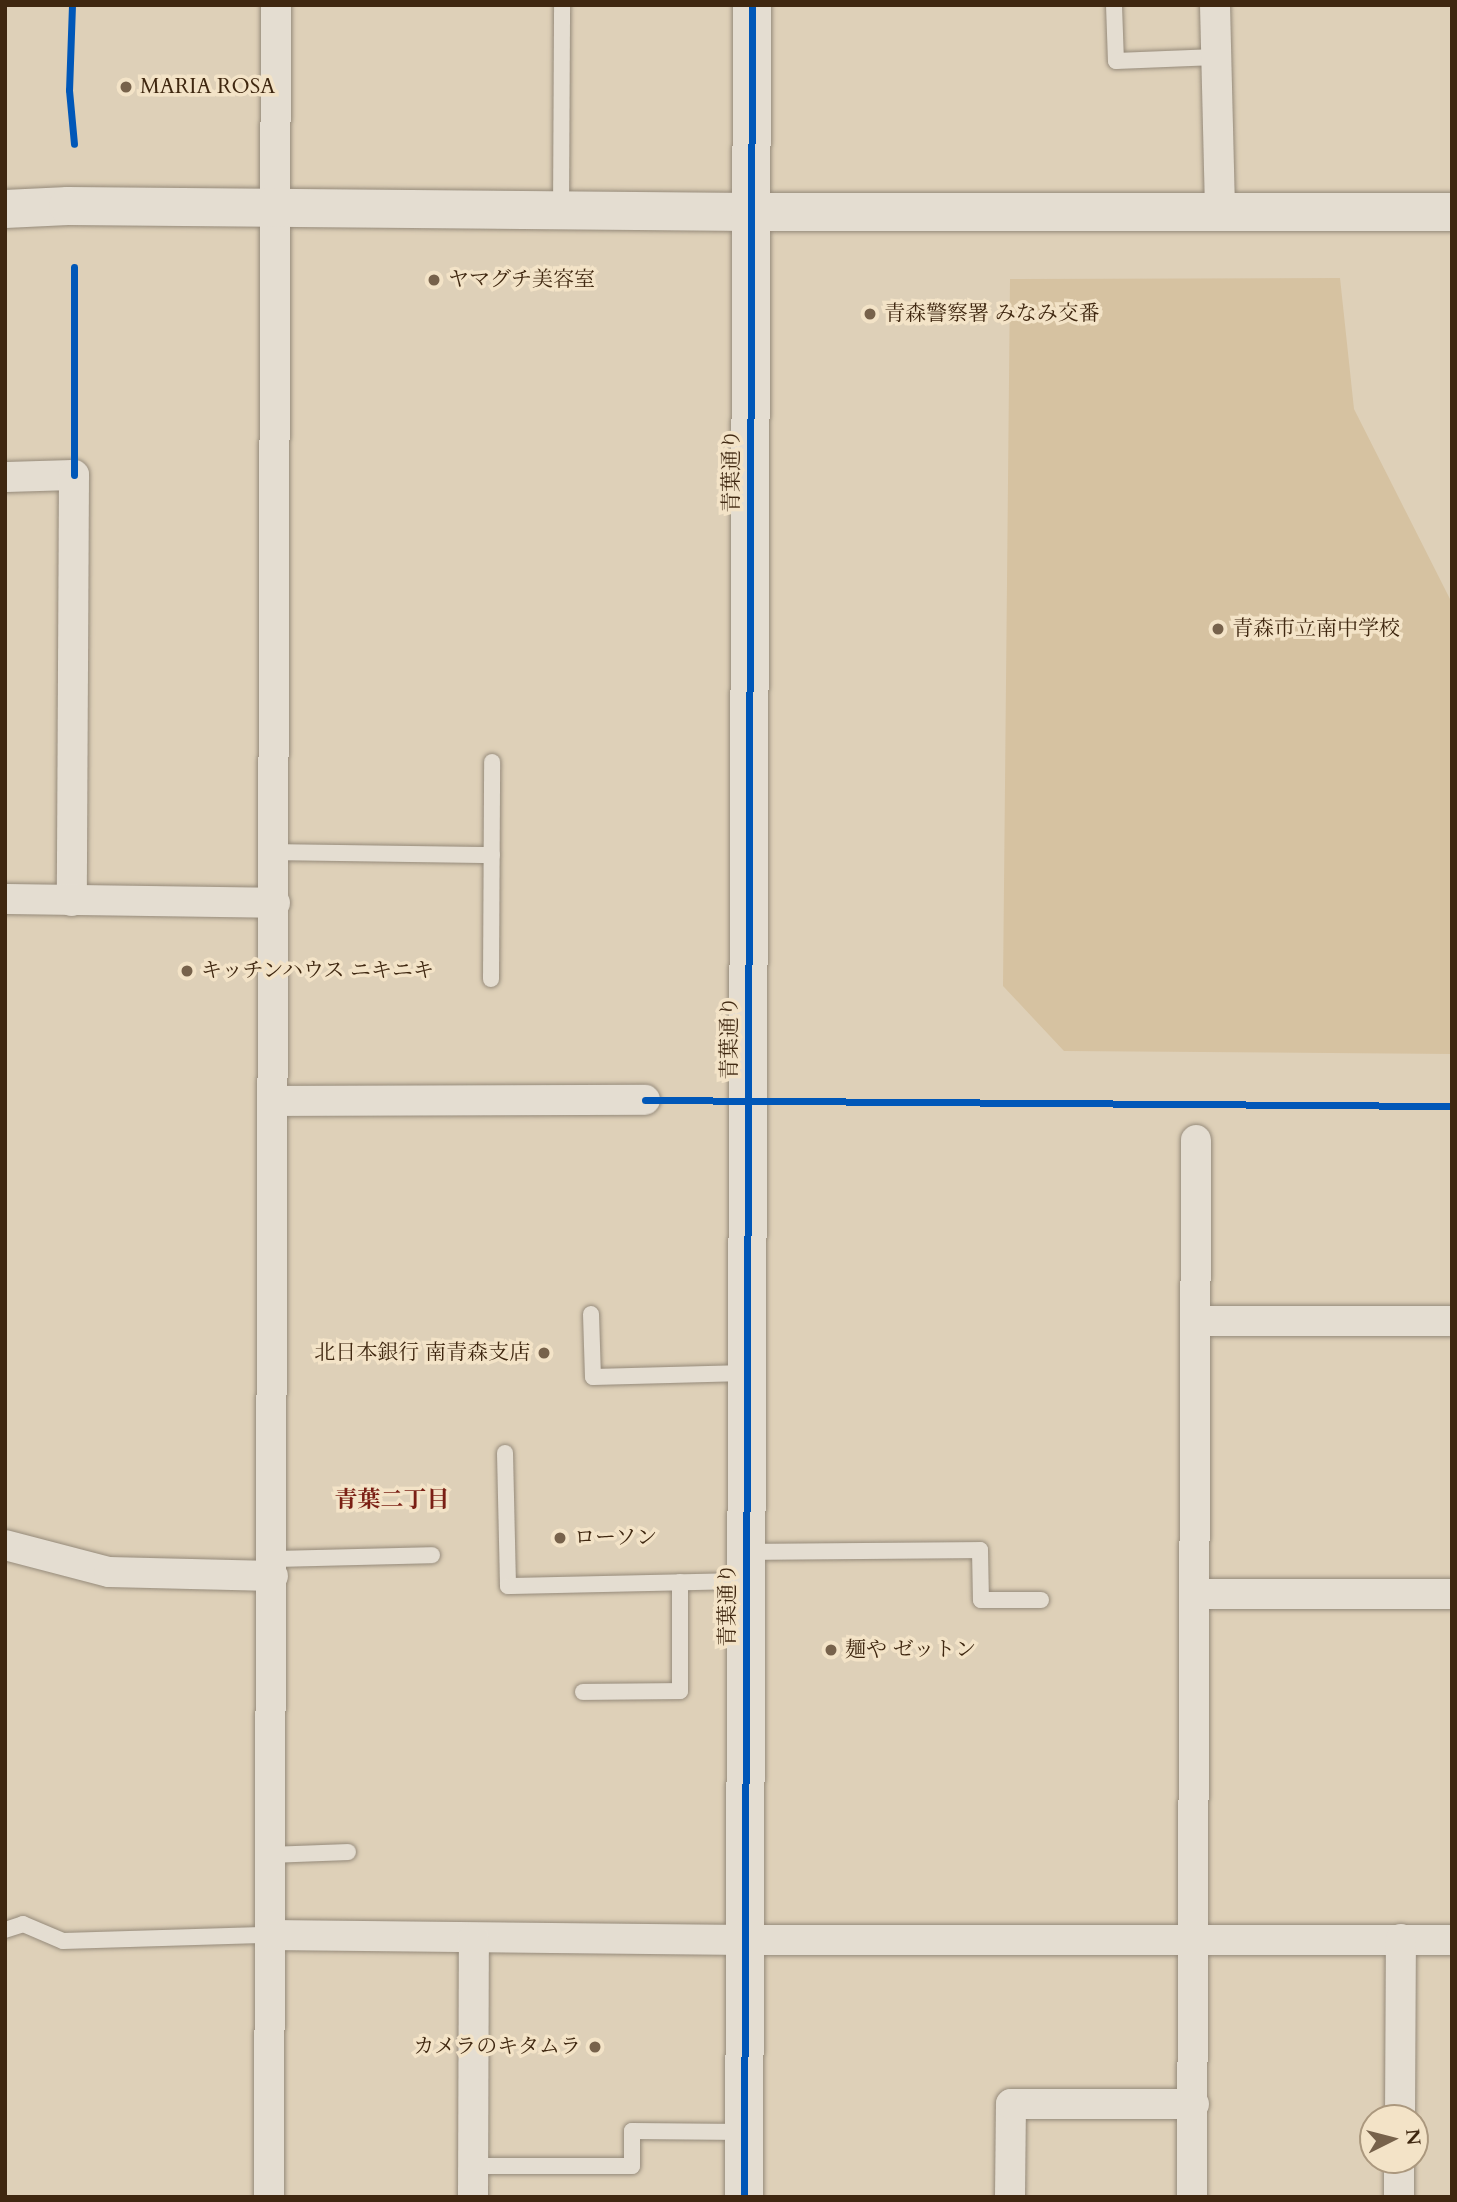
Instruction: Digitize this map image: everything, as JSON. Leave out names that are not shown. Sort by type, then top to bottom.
[{"type":"street","points":[[269,2197],[275,1101],[276,5]]},
{"type":"street","name":"青葉通り","points":[[744,2197],[752,5]]},
{"type":"street","points":[[1214,5],[1220,211]]},
{"type":"street","points":[[5,209],[277,207],[750,212],[1452,212]]},
{"type":"street","points":[[5,477],[74,475],[72,901]]},
{"type":"street","points":[[5,900],[275,903]]},
{"type":"street","points":[[275,1101],[645,1100]]},
{"type":"street","points":[[1192,2197],[1196,1140]]},
{"type":"street","points":[[1196,1321],[1452,1321]]},
{"type":"street","points":[[5,1545],[109,1572],[273,1568]]},
{"type":"street","points":[[1194,1594],[1452,1594]]},
{"type":"street","points":[[270,1935],[745,1940],[1452,1940]]},
{"type":"street","points":[[473,2197],[474,1938]]},
{"type":"street","points":[[1400,2104],[1401,1939]]},
{"type":"street","points":[[1010,2197],[1011,2104],[1194,2104]]},
{"type":"street","points":[[1399,2174],[1399,2197]]},
{"type":"lane","points":[[561,210],[562,5]]},
{"type":"lane","points":[[1114,5],[1116,61],[1216,57]]},
{"type":"lane","points":[[491,979],[492,762]]},
{"type":"lane","points":[[275,852],[492,855]]},
{"type":"lane","points":[[591,1314],[593,1377],[746,1373]]},
{"type":"lane","points":[[505,1453],[508,1586],[680,1583],[746,1566],[980,1550],[981,1601],[1041,1600]]},
{"type":"lane","points":[[273,1568],[432,1555]]},
{"type":"lane","points":[[583,1692],[680,1691],[680,1583]]},
{"type":"lane","points":[[270,1855],[348,1852]]},
{"type":"lane","points":[[5,1930],[23,1924],[63,1941],[270,1935]]},
{"type":"lane","points":[[473,2166],[632,2166],[632,2131],[744,2132]]},
{"type":"shaded area","name":"青森市立南中学校","points":[[1340,278],[1354,409],[1452,603],[1452,1054],[1064,1051],[1003,986],[1010,279]]},
{"type":"cycle path","points":[[72,5],[69,90],[74,144]]},
{"type":"cycle path","points":[[744,2197],[752,5]]},
{"type":"cycle path","points":[[74,267],[74,475]]},
{"type":"cycle path","points":[[645,1100],[1452,1106]]},
{"type":"place","name":"MARIA ROSA","points":[[126,87]]},
{"type":"place","name":"ヤマグチ美容室","points":[[434,280]]},
{"type":"place","name":"青森警察署 みなみ交番","points":[[870,314]]},
{"type":"place","name":"青森市立南中学校","points":[[1218,629]]},
{"type":"place","name":"キッチンハウス ニキニキ","points":[[187,971]]},
{"type":"place","name":"北日本銀行 南青森支店","points":[[544,1353]]},
{"type":"place","name":"ローソン","points":[[560,1538]]},
{"type":"place","name":"麺や ゼットン","points":[[831,1650]]},
{"type":"place","name":"カメラのキタムラ","points":[[595,2047]]},
{"type":"district","name":"青葉二丁目","points":[[392,1500]]}]
